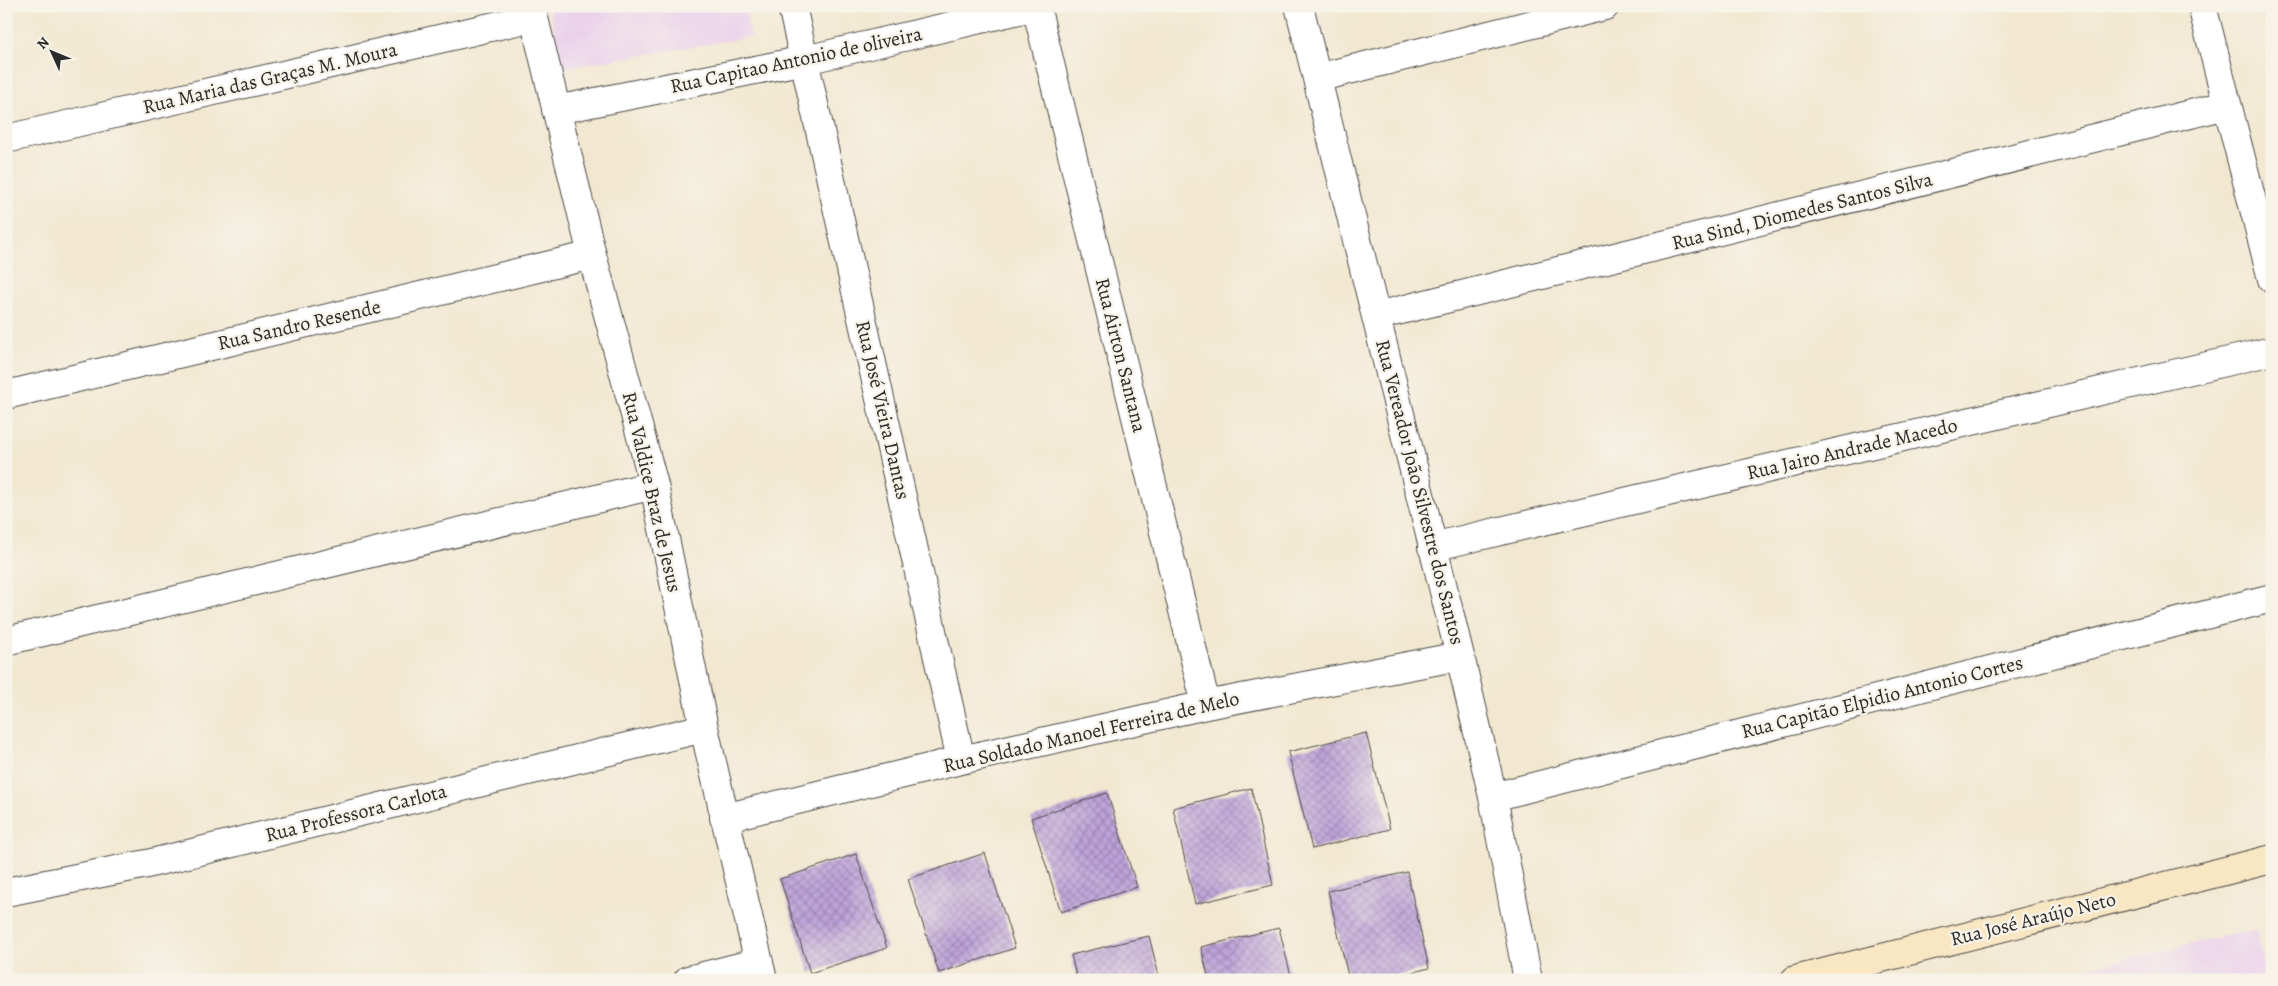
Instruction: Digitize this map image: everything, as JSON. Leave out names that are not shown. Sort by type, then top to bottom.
[{"type":"street","name":"Rua José Vieira Dantas","points":[[792,6],[961,760]]},
{"type":"street","name":"Rua Capitao Antonio de oliveira","points":[[556,110],[805,60],[1036,6]]},
{"type":"street","name":"Rua Airton Santana","points":[[1036,6],[1206,705]]},
{"type":"street","name":"Rua Vereador João Silvestre dos Santos","points":[[1298,6],[1377,316],[1460,656],[1493,797],[1528,980]]},
{"type":"street","points":[[1317,78],[1605,6]]},
{"type":"street","points":[[2202,6],[2227,105],[2268,245],[2272,279]]},
{"type":"street","name":"Rua Valdice Braz de Jesus","points":[[533,12],[592,255],[654,485],[704,728],[761,971]]},
{"type":"street","name":"Rua Maria das Graças M. Moura","points":[[6,139],[533,12]]},
{"type":"street","name":"Rua Sind, Diomedes Santos Silva","points":[[1377,316],[2227,105]]},
{"type":"street","name":"Rua Sandro Resende","points":[[6,394],[592,255]]},
{"type":"street","name":"Rua Jairo Andrade Macedo","points":[[1432,547],[2272,351]]},
{"type":"street","points":[[6,642],[654,485]]},
{"type":"street","name":"Rua Capitão Elpidio Antonio Cortes","points":[[1493,797],[2272,598]]},
{"type":"street","name":"Rua Soldado Manoel Ferreira de Melo","points":[[724,818],[961,760],[1206,705],[1460,656]]},
{"type":"street","name":"Rua Professora Carlota","points":[[6,892],[147,864],[704,728]]},
{"type":"street","name":"Rua José Araújo Neto","points":[[1795,980],[2272,859]]},
{"type":"street","points":[[688,980],[761,971]]},
{"type":"shaded area","points":[[548,6],[744,6],[751,37],[563,68]]},
{"type":"shaded area","points":[[2256,929],[2267,980],[2034,980]]},
{"type":"building","points":[[1366,733],[1390,829],[1312,849],[1288,752]]},
{"type":"building","points":[[1251,788],[1273,885],[1195,904],[1173,808]]},
{"type":"building","points":[[1107,793],[1137,887],[1061,912],[1031,818]]},
{"type":"building","points":[[985,853],[1015,948],[939,973],[908,879]]},
{"type":"building","points":[[856,854],[887,948],[810,973],[780,879]]},
{"type":"building","points":[[1407,872],[1429,968],[1382,980],[1349,980],[1328,891]]},
{"type":"building","points":[[1279,928],[1292,980],[1209,980],[1201,947]]},
{"type":"building","points":[[1149,936],[1160,980],[1077,980],[1071,955]]}]
